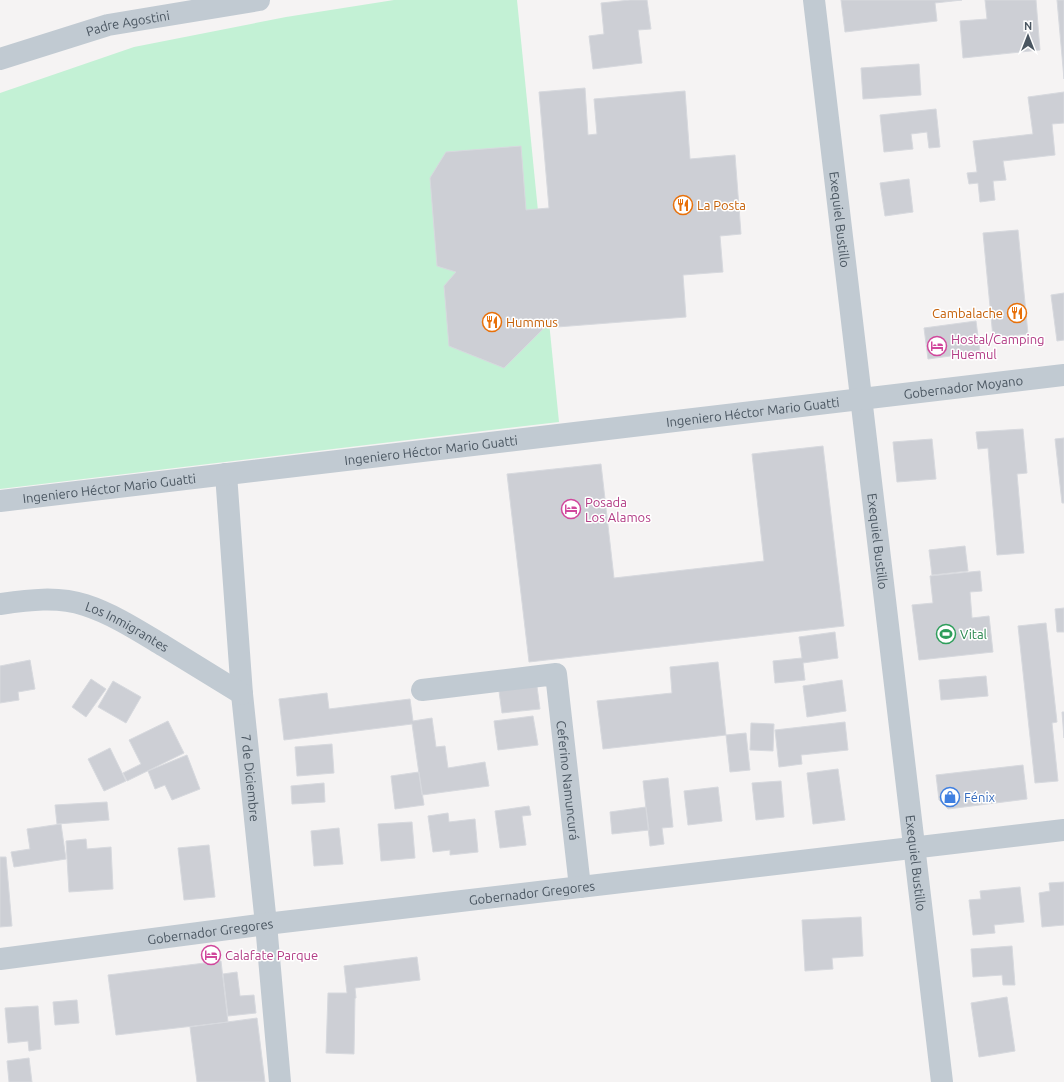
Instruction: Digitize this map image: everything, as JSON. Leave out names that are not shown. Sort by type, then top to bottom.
[{"type":"street","name":"Padre Agostini","points":[[0,59],[108,25],[259,0]]},
{"type":"street","name":"Exequiel Bustillo","points":[[814,0],[942,1082]]},
{"type":"street","name":"Gobernador Moyano","points":[[862,399],[1064,375]]},
{"type":"street","name":"Ingeniero Héctor Mario Guatti","points":[[0,501],[862,399]]},
{"type":"street","name":"7 de Diciembre","points":[[226,474],[242,694],[266,924],[280,1082]]},
{"type":"street","name":"Los Inmigrantes","points":[[0,604],[44,600],[64,601],[85,605],[130,626],[242,694]]},
{"type":"street","name":"Ceferino Namuncurá","points":[[422,690],[556,674],[580,887]]},
{"type":"street","name":"Gobernador Gregores","points":[[0,959],[266,924],[1064,830]]},
{"type":"green space","points":[[394,0],[517,0],[559,422],[0,489],[0,93],[134,47],[286,17]]},
{"type":"building","points":[[647,0],[651,29],[638,30],[642,63],[593,69],[589,36],[604,34],[601,3]]},
{"type":"building","points":[[841,0],[962,0],[935,3],[937,21],[845,32]]},
{"type":"building","points":[[985,0],[1036,0],[1040,50],[963,58],[960,21],[987,19]]},
{"type":"building","points":[[1057,0],[1064,0],[1064,79]]},
{"type":"building","points":[[919,64],[921,95],[863,99],[861,68]]},
{"type":"building","points":[[585,88],[588,135],[597,134],[594,99],[685,91],[690,159],[735,155],[741,234],[720,236],[723,272],[683,275],[686,317],[544,328],[504,368],[449,346],[444,286],[456,272],[437,266],[430,178],[446,152],[521,146],[526,210],[549,208],[539,92]]},
{"type":"building","points":[[1064,92],[1064,123],[1052,124],[1055,155],[1003,161],[1006,180],[993,181],[995,200],[980,202],[978,183],[969,184],[967,173],[977,172],[973,141],[1033,134],[1028,97]]},
{"type":"building","points":[[936,109],[940,147],[929,148],[927,132],[911,134],[913,149],[884,152],[880,115]]},
{"type":"building","points":[[909,179],[913,212],[885,216],[880,183]]},
{"type":"building","points":[[1018,230],[1028,334],[993,338],[983,233]]},
{"type":"building","points":[[1064,293],[1064,340],[1057,341],[1051,295]]},
{"type":"building","points":[[976,321],[980,352],[928,359],[924,328]]},
{"type":"building","points":[[1023,429],[1027,473],[1017,474],[1024,553],[997,555],[988,448],[978,449],[976,432]]},
{"type":"building","points":[[1064,438],[1064,503],[1062,503],[1055,439]]},
{"type":"building","points":[[932,439],[936,479],[897,482],[893,442]]},
{"type":"building","points":[[823,446],[844,626],[529,662],[507,474],[601,464],[614,578],[764,561],[752,454]]},
{"type":"building","points":[[965,546],[968,571],[932,575],[929,550]]},
{"type":"building","points":[[980,571],[982,591],[970,592],[972,618],[989,616],[993,652],[919,660],[912,605],[933,603],[930,576]]},
{"type":"building","points":[[1064,608],[1064,632],[1057,632],[1055,609]]},
{"type":"building","points":[[1046,623],[1057,722],[1052,723],[1058,781],[1035,783],[1018,626]]},
{"type":"building","points":[[835,632],[838,658],[803,663],[805,680],[775,683],[773,661],[802,658],[799,637]]},
{"type":"building","points":[[30,660],[35,689],[18,692],[19,700],[0,703],[0,666]]},
{"type":"building","points":[[718,662],[726,735],[603,749],[597,701],[672,693],[670,667]]},
{"type":"building","points":[[986,676],[988,696],[941,700],[939,680]]},
{"type":"building","points":[[91,679],[106,689],[86,717],[72,707]]},
{"type":"building","points":[[536,679],[540,709],[502,713],[498,684]]},
{"type":"building","points":[[842,680],[846,711],[807,717],[803,686]]},
{"type":"building","points":[[113,681],[141,697],[126,723],[98,707]]},
{"type":"building","points":[[327,693],[329,709],[410,699],[413,721],[432,718],[436,747],[445,746],[448,768],[485,762],[489,786],[422,795],[412,724],[284,740],[279,699]]},
{"type":"building","points":[[1062,712],[1064,712],[1064,738]]},
{"type":"building","points":[[533,716],[538,745],[498,750],[494,721]]},
{"type":"building","points":[[168,721],[184,753],[127,781],[123,773],[141,764],[129,740]]},
{"type":"building","points":[[845,722],[848,750],[801,755],[802,764],[779,767],[775,730]]},
{"type":"building","points":[[751,723],[774,724],[773,751],[750,750]]},
{"type":"building","points":[[746,733],[750,770],[730,772],[726,735]]},
{"type":"building","points":[[332,744],[334,773],[297,776],[295,747]]},
{"type":"building","points":[[110,748],[126,781],[104,791],[88,759]]},
{"type":"building","points":[[187,755],[200,789],[172,800],[165,785],[155,789],[148,771]]},
{"type":"building","points":[[1023,765],[1027,799],[948,809],[939,800],[936,775]]},
{"type":"building","points":[[838,769],[845,820],[813,824],[807,773]]},
{"type":"building","points":[[419,772],[424,805],[395,809],[391,776]]},
{"type":"building","points":[[668,778],[673,827],[662,828],[664,844],[650,846],[643,781]]},
{"type":"building","points":[[781,781],[784,817],[756,820],[752,783]]},
{"type":"building","points":[[324,783],[325,802],[292,804],[291,786]]},
{"type":"building","points":[[718,787],[722,821],[688,825],[684,791]]},
{"type":"building","points":[[107,802],[109,820],[57,824],[55,805]]},
{"type":"building","points":[[529,806],[531,815],[522,816],[526,845],[500,848],[495,811]]},
{"type":"building","points":[[646,807],[649,830],[612,834],[610,812]]},
{"type":"building","points":[[448,813],[449,822],[475,819],[478,852],[450,855],[450,850],[433,852],[428,816]]},
{"type":"building","points":[[412,822],[415,858],[381,861],[378,824]]},
{"type":"building","points":[[61,824],[66,859],[14,867],[11,852],[30,849],[27,829]]},
{"type":"building","points":[[339,828],[343,864],[314,866],[311,831]]},
{"type":"building","points":[[86,839],[87,849],[111,847],[113,889],[69,892],[66,841]]},
{"type":"building","points":[[209,845],[215,897],[184,900],[178,848]]},
{"type":"building","points":[[0,857],[6,857],[12,926],[0,927]]},
{"type":"building","points":[[1064,882],[1064,925],[1042,927],[1039,893],[1050,891],[1049,883]]},
{"type":"building","points":[[1020,887],[1024,922],[994,925],[995,933],[973,935],[969,900],[981,899],[980,891]]},
{"type":"building","points":[[861,917],[863,956],[832,958],[833,969],[805,971],[802,920]]},
{"type":"building","points":[[1012,946],[1015,985],[1003,985],[1002,975],[973,977],[971,949]]},
{"type":"building","points":[[417,957],[420,980],[355,988],[354,1054],[326,1053],[328,993],[347,993],[344,966]]},
{"type":"building","points":[[221,961],[228,1022],[116,1035],[108,975]]},
{"type":"building","points":[[237,972],[240,996],[254,995],[256,1013],[228,1016],[223,974]]},
{"type":"building","points":[[1007,997],[1015,1051],[979,1057],[971,1003]]},
{"type":"building","points":[[77,1000],[79,1023],[55,1025],[53,1002]]},
{"type":"building","points":[[38,1006],[41,1049],[29,1051],[28,1041],[8,1043],[5,1008]]},
{"type":"building","points":[[257,1018],[265,1082],[197,1082],[190,1027]]},
{"type":"building","points":[[29,1058],[32,1082],[9,1082],[7,1061]]},
{"type":"place","name":"La Posta","points":[[683,205]]},
{"type":"place","name":"Cambalache","points":[[1017,313]]},
{"type":"place","name":"Hummus","points":[[492,322]]},
{"type":"place","name":"Hostal/Camping Huemul","points":[[937,346]]},
{"type":"place","name":"Posada Los Alamos","points":[[571,509]]},
{"type":"place","name":"Vital","points":[[946,634]]},
{"type":"place","name":"Fénix","points":[[950,797]]},
{"type":"place","name":"Calafate Parque","points":[[211,955]]}]
